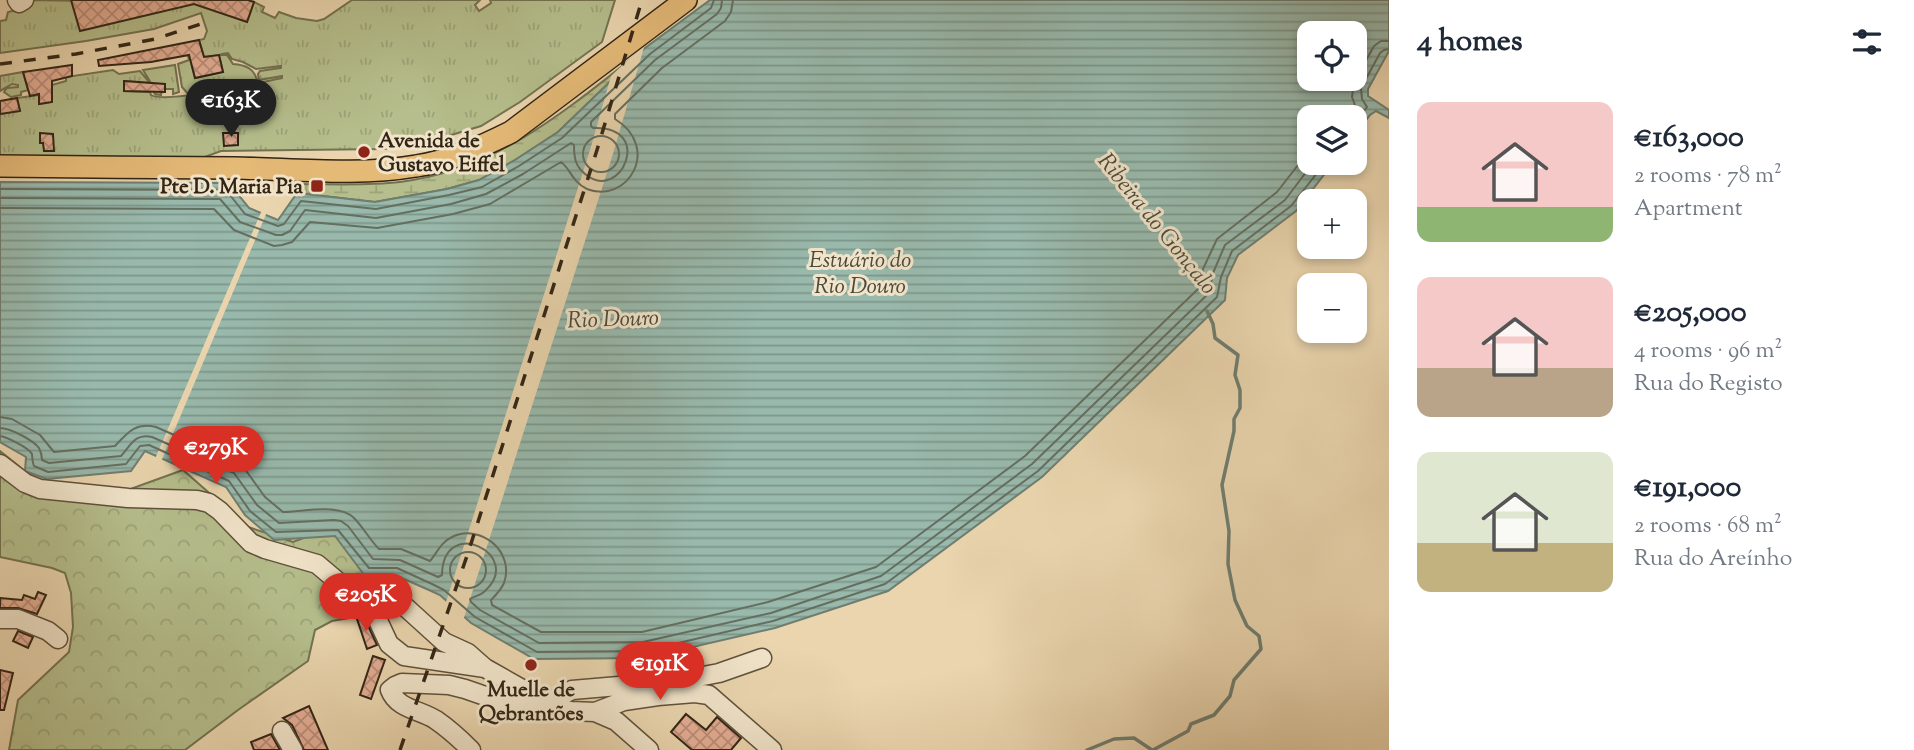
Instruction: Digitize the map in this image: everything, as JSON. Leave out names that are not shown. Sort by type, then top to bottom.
[{"type":"main road","points":[[0,166],[334,171],[416,166],[454,157],[511,132],[686,0]]},
{"type":"street","points":[[17,0],[19,3],[23,0]]},
{"type":"street","points":[[0,464],[25,483],[40,489],[209,503],[220,511],[244,538],[255,545],[320,566],[368,607],[388,644],[404,656],[485,668]]},
{"type":"street","points":[[401,603],[444,642],[468,653],[485,668],[531,694],[543,705]]},
{"type":"street","points":[[0,619],[18,619],[48,631],[58,639]]},
{"type":"street","points":[[543,705],[572,690],[677,681],[719,673],[762,658]]},
{"type":"street","points":[[471,750],[435,719],[393,698],[390,690],[402,683],[449,685],[511,705],[543,705],[571,711],[596,712],[616,721],[649,750]]},
{"type":"street","points":[[596,712],[624,701],[695,693],[709,695],[771,750]]},
{"type":"street","points":[[282,731],[293,750]]},
{"type":"green space","points":[[33,0],[196,3],[247,22],[254,2],[264,7],[262,12],[275,18],[279,12],[317,21],[352,0],[480,0],[475,5],[479,11],[491,3],[490,0],[615,0],[602,42],[520,102],[481,126],[428,142],[385,149],[221,151],[202,158],[0,161],[0,114],[20,111],[17,98],[39,95],[39,104],[52,102],[52,85],[66,81],[66,77],[113,70],[119,74],[140,71],[150,83],[125,81],[124,91],[150,92],[151,95],[160,97],[214,92],[282,78],[259,80],[258,74],[260,71],[281,66],[256,69],[232,59],[228,53],[222,54],[220,55],[227,55],[233,64],[251,70],[257,80],[188,94],[182,87],[178,64],[189,60],[188,56],[193,55],[195,59],[191,62],[195,78],[223,72],[219,55],[204,57],[199,40],[204,39],[207,31],[201,13],[154,29],[0,53],[0,21],[6,20],[8,12]]},
{"type":"green space","points":[[645,48],[558,132],[479,180],[447,189],[375,202],[297,193],[298,184],[400,182],[436,175],[470,164],[532,133]]},
{"type":"green space","points":[[175,65],[179,92],[173,94],[173,89],[162,89],[161,95],[155,94],[143,70]]},
{"type":"green space","points":[[23,72],[28,90],[11,97],[4,92],[7,88],[18,87],[12,84],[0,91],[0,76]]},
{"type":"green space","points":[[0,451],[40,483],[125,491],[183,470],[248,527],[293,542],[317,533],[338,520],[401,575],[372,614],[332,621],[315,630],[308,661],[185,750],[9,750],[18,700],[69,652],[73,627],[71,593],[65,573],[0,557]]},
{"type":"water","name":"Estuário do Rio Douro","points":[[710,0],[1389,0],[1389,51],[1368,89],[1368,96],[1389,110],[1389,118],[1376,111],[1367,119],[1367,105],[1297,105],[1297,175],[1324,175],[1313,189],[1297,189],[1296,211],[1238,255],[1227,278],[1225,300],[1042,477],[888,591],[775,628],[645,658],[534,659],[471,623],[440,595],[395,575],[365,576],[335,536],[274,540],[245,515],[226,487],[145,451],[131,471],[47,479],[25,471],[26,457],[0,442],[0,182],[237,183],[236,192],[249,208],[278,220],[297,193],[375,202],[447,189],[479,180],[558,132],[645,48]]},
{"type":"pier","points":[[645,44],[612,157],[463,621],[445,605],[590,150],[611,76]]},
{"type":"pier","points":[[262,210],[267,212],[161,462],[155,459]]},
{"type":"building","points":[[71,0],[254,2],[247,22],[194,4],[80,31]]},
{"type":"building","points":[[199,40],[204,57],[219,55],[223,72],[195,78],[189,55],[151,62],[99,66],[98,60]]},
{"type":"building","points":[[72,65],[72,76],[52,81],[52,102],[39,104],[39,94],[30,96],[23,72]]},
{"type":"building","points":[[124,81],[165,84],[165,92],[124,91]]},
{"type":"building","points":[[17,98],[20,111],[0,114],[0,101]]},
{"type":"building","points":[[40,133],[53,134],[54,151],[44,151],[43,143],[40,143]]},
{"type":"building","points":[[223,133],[238,133],[238,145],[224,146]]},
{"type":"building","points":[[38,592],[46,595],[37,614],[18,608],[0,608],[0,598],[22,600],[24,595],[35,599]]},
{"type":"building","points":[[359,615],[366,621],[377,645],[367,649],[356,616]]},
{"type":"building","points":[[18,631],[33,637],[28,648],[13,641]]},
{"type":"building","points":[[373,656],[385,660],[371,699],[360,695]]},
{"type":"building","points":[[0,670],[13,673],[4,710],[0,710]]},
{"type":"building","points":[[309,706],[328,750],[304,750],[292,725],[283,718]]},
{"type":"building","points":[[686,714],[706,730],[717,717],[741,738],[731,750],[692,750],[671,732]]},
{"type":"building","points":[[271,734],[280,750],[254,750],[251,742]]},
{"type":"waterway","name":"Ribeira do Gonçalo","points":[[1153,750],[1188,731],[1191,724],[1214,715],[1230,696],[1234,680],[1261,649],[1259,636],[1247,626],[1235,600],[1228,564],[1229,531],[1222,485],[1234,431],[1234,419],[1240,408],[1240,390],[1235,375],[1238,355],[1215,338],[1207,311]]},
{"type":"waterway","name":"Ribeira do Gonçalo","points":[[1087,750],[1114,739],[1134,738],[1152,750]]},
{"type":"railway","points":[[400,750],[468,553],[642,0]]},
{"type":"railway","points":[[0,64],[76,54],[155,39],[204,23]]},
{"type":"place","name":"Avenida de Gustavo Eiffel","points":[[364,152]]},
{"type":"place","name":"Pte D. Maria Pia","points":[[317,186]]},
{"type":"place","name":"Muelle de Qebrantões","points":[[531,665]]},
{"type":"water label","name":"Rio Douro","points":[[613,318]]}]
